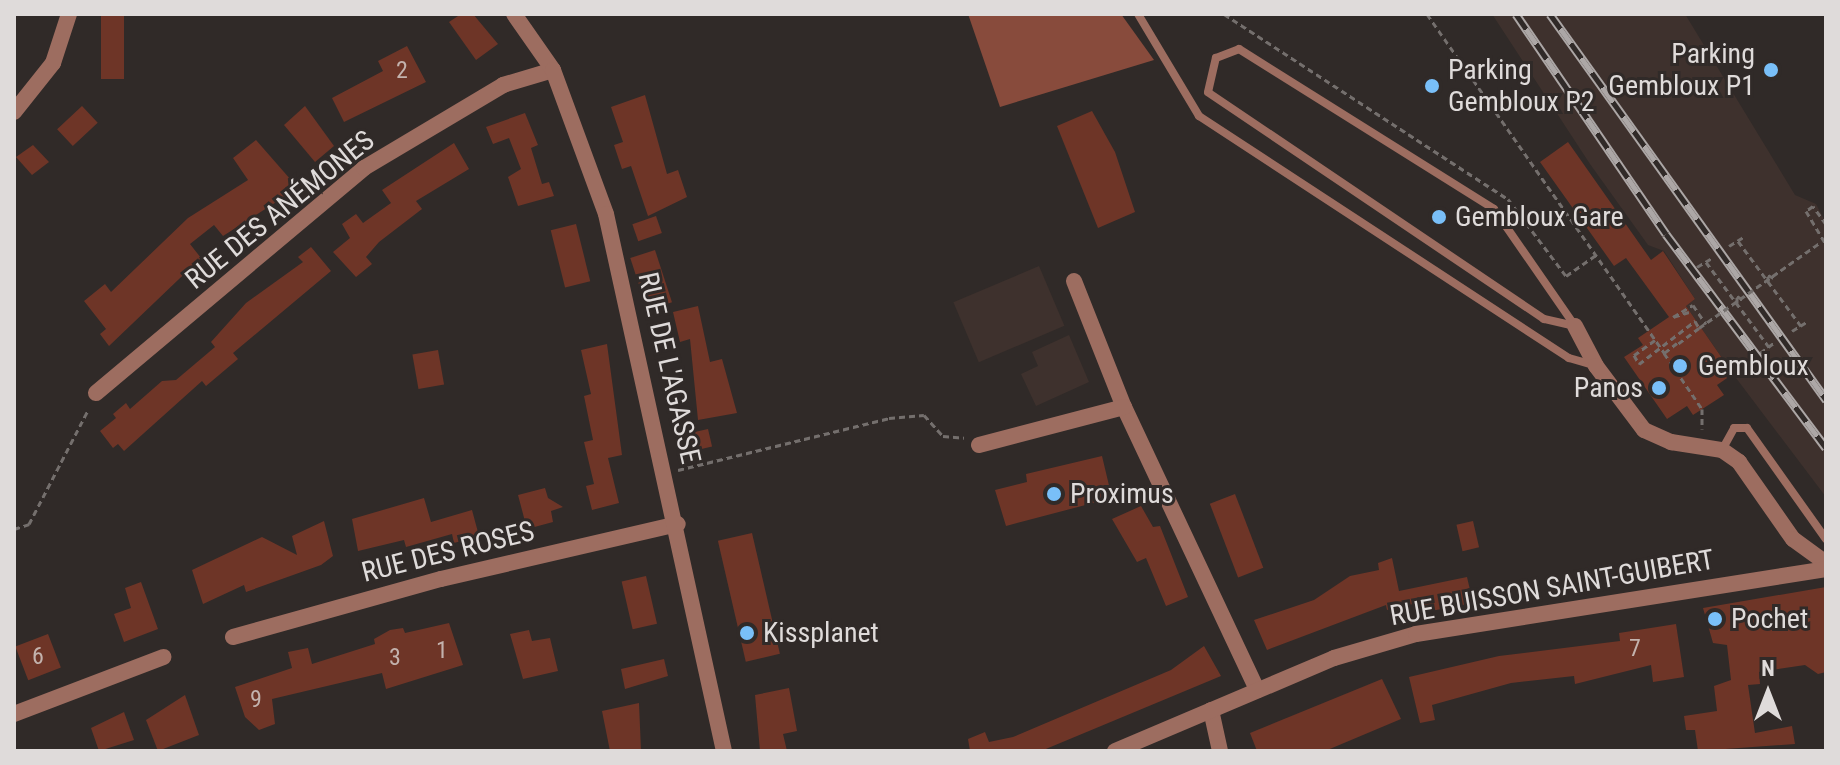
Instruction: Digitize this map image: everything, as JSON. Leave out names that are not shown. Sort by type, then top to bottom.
[{"type":"street","points":[[14,112],[53,63],[69,14]]},
{"type":"street","name":"RUE DE L'AGASSE","points":[[514,14],[553,70],[606,214],[678,524],[724,751]]},
{"type":"street","name":"RUE DES ANÉMONES","points":[[96,393],[364,168],[503,85],[553,70]]},
{"type":"street","points":[[1074,281],[1124,407],[1257,690]]},
{"type":"street","points":[[1575,326],[1596,366],[1644,430],[1671,442],[1722,450],[1739,462],[1793,539],[1826,563]]},
{"type":"street","points":[[979,445],[1124,407]]},
{"type":"street","name":"RUE DES ROSES","points":[[233,637],[441,579],[678,524]]},
{"type":"street","name":"RUE BUISSON SAINT-GUIBERT","points":[[1115,751],[1257,690],[1374,645],[1456,625],[1826,569]]},
{"type":"street","points":[[14,714],[163,657]]},
{"type":"street","points":[[1211,710],[1220,751]]},
{"type":"lane","points":[[1138,14],[1199,116],[1569,358],[1596,366]]},
{"type":"lane","points":[[1251,52],[1494,209],[1575,326],[1544,319],[1382,204],[1219,100],[1206,80],[1216,58],[1251,52]]},
{"type":"lane","points":[[1722,450],[1734,428],[1747,428],[1826,539]]},
{"type":"path","points":[[1224,14],[1508,199],[1566,276],[1596,255]]},
{"type":"path","points":[[1427,14],[1702,409],[1703,445]]},
{"type":"path","points":[[1664,353],[1824,243],[1806,211],[1813,206],[1826,224]]},
{"type":"path","points":[[1729,246],[1745,236]]},
{"type":"path","points":[[1738,241],[1801,326]]},
{"type":"path","points":[[1697,267],[1712,258]]},
{"type":"path","points":[[1706,262],[1769,347]]},
{"type":"path","points":[[1768,282],[1768,275],[1776,279]]},
{"type":"path","points":[[1737,303],[1737,296],[1745,301]]},
{"type":"path","points":[[1689,312],[1673,317],[1693,305],[1706,324]]},
{"type":"path","points":[[1671,336],[1695,321],[1699,328]]},
{"type":"path","points":[[1792,331],[1808,321]]},
{"type":"path","points":[[1655,340],[1634,355],[1639,364],[1675,340],[1671,336]]},
{"type":"path","points":[[1671,336],[1678,344]]},
{"type":"path","points":[[1760,353],[1775,342]]},
{"type":"path","points":[[14,529],[29,524],[96,393]]},
{"type":"path","points":[[666,473],[889,418],[924,415],[943,436],[979,445]]},
{"type":"shaded area","points":[[968,14],[1121,14],[1154,60],[1000,107]]},
{"type":"shaded area","points":[[1492,14],[1685,14],[1795,195],[1816,204],[1826,223],[1826,497],[1686,306],[1695,299],[1664,251],[1648,245],[1590,164]]},
{"type":"shaded area","points":[[1039,266],[1064,326],[979,362],[953,302]]},
{"type":"shaded area","points":[[1069,335],[1089,382],[1036,406],[1021,374],[1038,366],[1032,352]]},
{"type":"building","points":[[101,14],[124,14],[124,79],[101,79]]},
{"type":"building","points":[[461,14],[473,14],[498,44],[476,60],[449,22]]},
{"type":"building","points":[[407,46],[426,82],[344,122],[332,98],[383,71],[378,61]]},
{"type":"building","points":[[645,95],[667,174],[678,170],[687,197],[648,216],[631,166],[622,169],[614,145],[623,142],[611,107]]},
{"type":"building","points":[[82,106],[98,123],[73,146],[57,129]]},
{"type":"building","points":[[305,106],[334,146],[315,162],[284,125]]},
{"type":"building","points":[[1092,111],[1115,152],[1135,212],[1098,228],[1057,126]]},
{"type":"building","points":[[525,113],[538,145],[531,148],[542,184],[549,182],[554,196],[518,206],[508,177],[521,169],[509,138],[493,144],[486,127]]},
{"type":"building","points":[[256,140],[298,188],[223,236],[214,225],[190,244],[201,258],[109,346],[100,334],[106,329],[84,301],[105,284],[111,292],[188,218],[248,180],[233,158]]},
{"type":"building","points":[[1568,142],[1651,260],[1663,251],[1695,299],[1686,306],[1733,374],[1717,385],[1724,395],[1693,415],[1687,406],[1667,419],[1624,357],[1643,345],[1638,338],[1669,317],[1626,258],[1614,266],[1540,162]]},
{"type":"building","points":[[454,143],[469,169],[416,201],[422,209],[379,242],[366,257],[372,264],[356,277],[333,252],[350,238],[342,224],[356,214],[363,223],[391,203],[382,190]]},
{"type":"building","points":[[33,145],[49,162],[32,175],[16,157]]},
{"type":"building","points":[[656,216],[662,233],[638,241],[632,224]]},
{"type":"building","points":[[576,224],[590,281],[565,288],[551,230]]},
{"type":"building","points":[[311,247],[331,271],[233,353],[238,359],[206,386],[202,381],[124,451],[118,444],[113,448],[100,431],[116,418],[113,414],[126,403],[130,409],[162,381],[176,380],[215,347],[211,342],[246,303],[303,262],[298,257]]},
{"type":"building","points":[[655,250],[672,302],[647,310],[630,258]]},
{"type":"building","points":[[698,306],[710,362],[722,359],[737,413],[698,420],[690,339],[680,342],[673,312]]},
{"type":"building","points":[[607,344],[622,455],[608,458],[619,503],[592,510],[586,486],[594,484],[584,442],[593,440],[584,396],[591,394],[581,350]]},
{"type":"building","points":[[438,350],[444,384],[418,389],[412,355]]},
{"type":"building","points":[[708,429],[712,447],[688,452],[684,435]]},
{"type":"building","name":"Proximus","points":[[1102,456],[1112,498],[1006,526],[995,490],[1027,482],[1026,474]]},
{"type":"building","points":[[545,488],[548,498],[563,507],[551,511],[553,522],[527,529],[518,495]]},
{"type":"building","points":[[1235,494],[1263,568],[1238,577],[1210,504]]},
{"type":"building","points":[[424,498],[431,522],[472,510],[479,536],[454,543],[452,534],[406,547],[404,540],[358,551],[352,519]]},
{"type":"building","points":[[1141,506],[1153,527],[1160,526],[1188,597],[1166,606],[1146,558],[1137,562],[1112,519]]},
{"type":"building","points":[[324,521],[333,556],[321,565],[246,592],[244,585],[203,604],[192,570],[262,537],[297,555],[292,536]]},
{"type":"building","points":[[1473,521],[1479,547],[1463,551],[1456,525]]},
{"type":"building","points":[[752,533],[780,654],[746,662],[718,541]]},
{"type":"building","points":[[1392,558],[1399,591],[1467,577],[1473,603],[1415,614],[1413,604],[1387,610],[1386,605],[1267,650],[1254,620],[1314,600],[1350,576],[1379,570],[1378,563]]},
{"type":"building","points":[[646,576],[657,624],[633,629],[622,582]]},
{"type":"building","points":[[141,582],[158,629],[124,642],[114,614],[131,608],[125,588]]},
{"type":"building","points":[[1826,587],[1826,672],[1818,674],[1805,665],[1759,672],[1760,684],[1748,685],[1755,733],[1792,726],[1795,744],[1698,751],[1695,730],[1686,730],[1684,716],[1717,711],[1714,686],[1731,680],[1727,645],[1713,643],[1703,608]]},
{"type":"building","points":[[449,623],[463,665],[386,689],[382,673],[272,699],[275,724],[259,730],[245,717],[235,687],[292,668],[288,652],[308,648],[312,664],[375,644],[374,639],[390,630],[403,628],[405,633]]},
{"type":"building","points":[[1676,624],[1684,677],[1653,682],[1651,665],[1575,684],[1574,676],[1511,683],[1432,705],[1435,720],[1420,723],[1409,677],[1499,656],[1620,641],[1619,633]]},
{"type":"building","points":[[529,630],[532,641],[550,638],[558,671],[523,679],[510,634]]},
{"type":"building","points":[[48,634],[61,668],[28,680],[15,647]]},
{"type":"building","points":[[1204,646],[1221,676],[1041,751],[970,751],[968,739],[985,732],[989,742],[1013,737],[1171,670]]},
{"type":"building","points":[[664,659],[668,676],[625,689],[621,669]]},
{"type":"building","points":[[1382,679],[1401,719],[1325,751],[1257,751],[1250,733]]},
{"type":"building","points":[[789,688],[797,731],[783,734],[787,751],[760,751],[755,695]]},
{"type":"building","points":[[185,695],[199,735],[158,751],[146,720]]},
{"type":"building","points":[[639,703],[641,751],[610,751],[602,711]]},
{"type":"building","points":[[124,712],[134,740],[99,751],[91,728]]},
{"type":"railway","points":[[1516,14],[1666,234],[1826,448]]},
{"type":"railway","points":[[1550,14],[1826,400]]},
{"type":"place","name":"Parking Gembloux P1","points":[[1771,70]]},
{"type":"place","name":"Parking Gembloux P2","points":[[1432,86]]},
{"type":"place","name":"Gembloux Gare","points":[[1439,217]]},
{"type":"place","name":"Gembloux","points":[[1680,366]]},
{"type":"place","name":"Panos","points":[[1659,388]]},
{"type":"place","name":"Proximus","points":[[1054,494]]},
{"type":"place","name":"Pochet","points":[[1715,619]]},
{"type":"place","name":"Kissplanet","points":[[747,633]]}]
